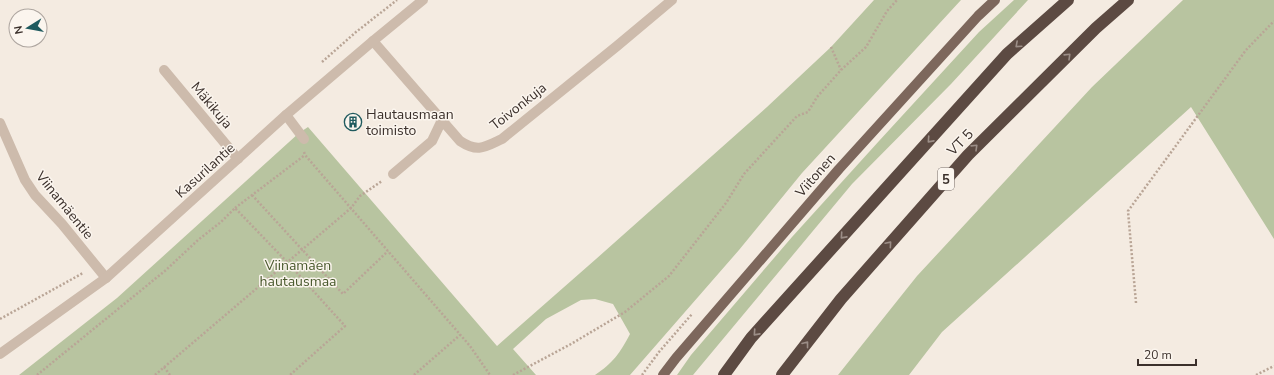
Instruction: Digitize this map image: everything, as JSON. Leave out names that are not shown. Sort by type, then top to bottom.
[{"type":"highway","name":"VT 5","points":[[724,375],[756,332],[1007,54],[1068,0]]},
{"type":"highway","name":"VT 5","points":[[782,375],[841,299],[968,155],[1096,28],[1128,0]]},
{"type":"main road","name":"Viitonen","points":[[663,375],[839,169],[978,16],[995,0]]},
{"type":"street","name":"Kasurilantie","points":[[0,354],[106,278],[286,115],[373,40],[423,0]]},
{"type":"street","name":"Toivonkuja","points":[[373,40],[460,141],[469,147],[478,148],[502,139],[672,0]]},
{"type":"street","name":"Mäkikuja","points":[[164,70],[238,159]]},
{"type":"street","points":[[286,115],[304,139]]},
{"type":"street","points":[[393,174],[432,141],[442,120]]},
{"type":"street","name":"Viinamäentie","points":[[0,123],[25,180],[35,194],[106,278]]},
{"type":"path","points":[[321,63],[356,32],[397,0]]},
{"type":"path","points":[[513,375],[624,312],[669,276],[726,203],[744,174],[797,116],[808,112],[816,97],[841,70],[866,47],[886,11],[897,0]]},
{"type":"path","points":[[1136,303],[1128,211],[1246,50],[1274,21]]},
{"type":"path","points":[[831,47],[841,70]]},
{"type":"path","points":[[304,139],[305,155],[470,346],[490,375]]},
{"type":"path","points":[[37,375],[166,270],[235,208],[305,155]]},
{"type":"path","points":[[155,375],[303,250],[351,208],[360,196],[393,174]]},
{"type":"path","points":[[252,195],[342,294],[388,251]]},
{"type":"path","points":[[235,208],[288,263],[345,326],[290,375]]},
{"type":"path","points":[[0,320],[96,266]]},
{"type":"path","points":[[414,375],[460,335]]},
{"type":"path","points":[[1256,375],[1274,366]]},
{"type":"path","points":[[164,367],[170,375]]},
{"type":"green space","name":"Viinamäen hautausmaa","points":[[874,0],[961,0],[802,173],[739,250],[630,375],[595,375],[616,357],[630,334],[613,304],[595,299],[581,300],[546,319],[513,349],[536,375],[19,375],[117,298],[299,133],[308,127],[497,346],[767,107],[831,47]]},
{"type":"green space","points":[[1014,0],[1028,0],[951,84],[852,184],[693,375],[677,375],[691,355],[792,237],[979,32]]},
{"type":"green space","points":[[1183,0],[1274,0],[1274,239],[1191,107],[942,332],[909,375],[838,375],[917,276],[1092,87]]},
{"type":"place","name":"Hautausmaan toimisto","points":[[353,122]]}]
